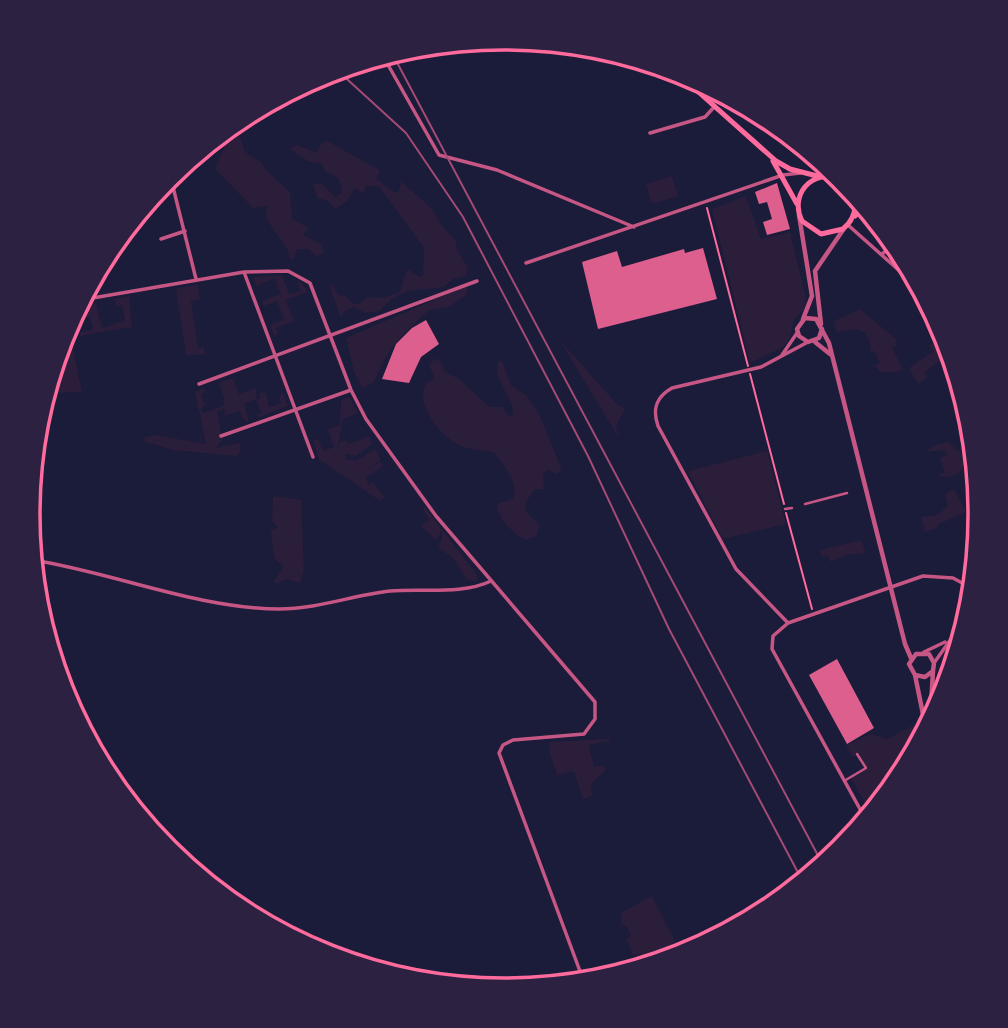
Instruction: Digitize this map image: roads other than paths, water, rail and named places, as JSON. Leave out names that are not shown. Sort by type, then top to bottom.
[{"type":"main road","points":[[699,94],[784,166],[821,177]]},
{"type":"main road","points":[[764,150],[783,175],[799,214],[814,232],[829,234],[846,227],[857,213]]},
{"type":"main road","points":[[797,204],[803,188],[821,177]]},
{"type":"main road","points":[[853,218],[855,210]]},
{"type":"street","points":[[388,65],[439,155],[497,170],[634,227]]},
{"type":"street","points":[[650,134],[705,117],[715,106]]},
{"type":"street","points":[[526,263],[783,175],[802,173]]},
{"type":"street","points":[[174,188],[196,279]]},
{"type":"street","points":[[778,359],[797,333],[810,307],[812,296],[799,214]]},
{"type":"street","points":[[897,268],[846,227],[815,271],[821,327],[832,358],[904,641],[911,658],[909,666],[915,675],[923,713]]},
{"type":"street","points":[[161,239],[185,230]]},
{"type":"street","points":[[882,254],[886,251]]},
{"type":"street","points":[[94,298],[244,272],[288,271],[310,283],[351,390],[366,419],[436,516],[586,689],[596,707],[593,724],[584,734],[513,740],[503,744],[499,753],[580,971]]},
{"type":"street","points":[[244,272],[313,457]]},
{"type":"street","points":[[199,384],[477,281]]},
{"type":"street","points":[[802,320],[813,318],[821,327]]},
{"type":"street","points":[[788,623],[736,569],[654,414],[660,397],[672,388],[749,370],[778,359],[811,342],[821,327]]},
{"type":"street","points":[[797,333],[823,346],[832,358]]},
{"type":"street","points":[[221,436],[351,390]]},
{"type":"street","points":[[805,504],[847,493]]},
{"type":"street","points":[[785,509],[792,508]]},
{"type":"street","points":[[43,562],[207,601],[267,608],[304,608],[389,591],[466,588],[491,581]]},
{"type":"street","points":[[861,810],[771,643],[777,630],[788,623],[890,586],[933,576],[953,578],[963,583]]},
{"type":"street","points":[[911,658],[938,647],[950,638]]},
{"type":"street","points":[[933,688],[934,663],[950,638]]},
{"type":"street","points":[[904,641],[931,656],[934,663]]},
{"type":"street","points":[[915,675],[925,677],[933,671]]},
{"type":"street","points":[[920,701],[926,706]]},
{"type":"street","points":[[844,780],[866,768],[857,754]]},
{"type":"railway","points":[[397,63],[818,855]]},
{"type":"railway","points":[[346,78],[406,133],[463,217],[588,456],[669,629],[798,873]]}]
